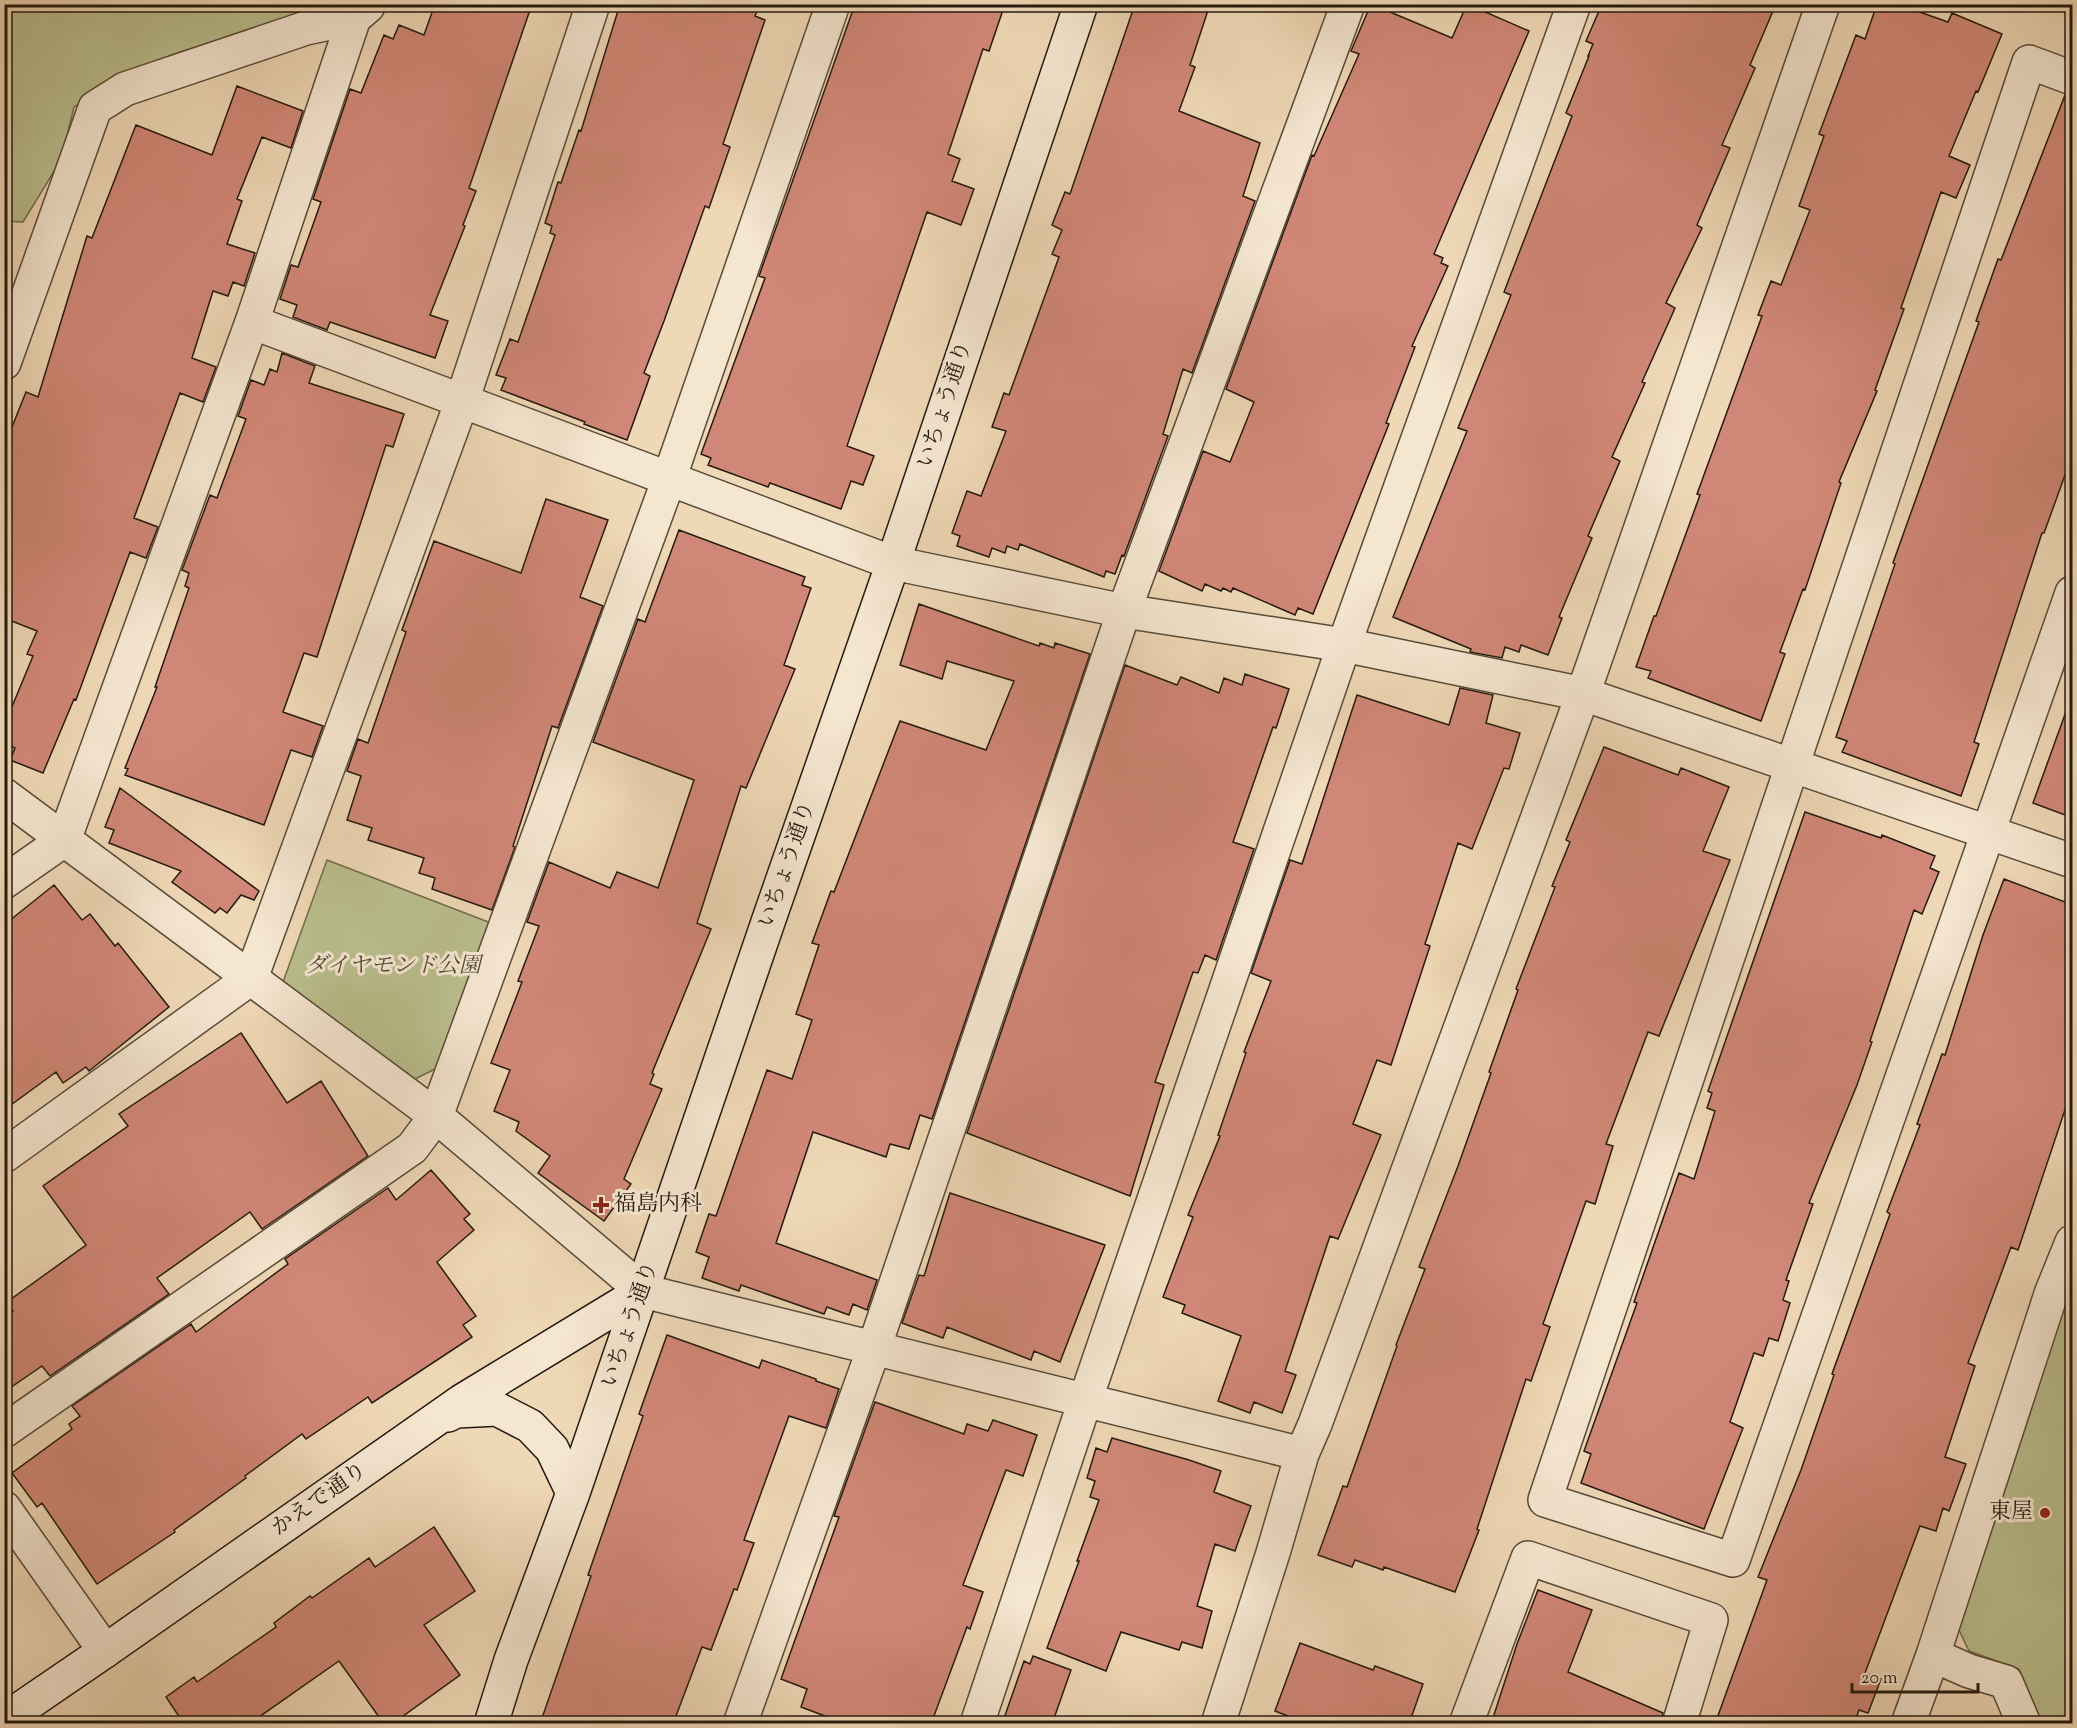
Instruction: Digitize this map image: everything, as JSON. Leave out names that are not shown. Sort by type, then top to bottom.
[{"type":"street","points":[[4,1156],[251,978],[462,401],[593,4]]},
{"type":"street","points":[[4,1431],[412,1148],[436,1116],[669,479],[833,4]]},
{"type":"street","name":"いちょう通り","points":[[491,1724],[511,1660],[573,1493],[893,563],[1081,4]]},
{"type":"street","points":[[740,1724],[874,1348],[1125,611],[1348,4]]},
{"type":"street","points":[[977,1724],[1084,1401],[1344,645],[1574,4]]},
{"type":"street","points":[[1218,1724],[1302,1454],[1583,694],[1823,4]]},
{"type":"street","points":[[4,882],[64,840],[362,11]]},
{"type":"street","points":[[4,363],[95,108],[125,88],[362,11]]},
{"type":"street","points":[[2073,78],[2029,62],[1545,1500],[1733,1560],[2073,592]]},
{"type":"street","points":[[252,322],[893,563],[1125,611],[1344,645],[1583,694],[2073,861]]},
{"type":"street","points":[[4,795],[436,1116],[643,1291],[1302,1454]]},
{"type":"street","points":[[1908,1724],[1933,1655],[2051,1294],[2073,1242]]},
{"type":"street","name":"かえで通り","points":[[4,1720],[427,1424],[643,1291]]},
{"type":"street","points":[[427,1424],[456,1411],[497,1409],[530,1426],[552,1449],[573,1493]]},
{"type":"street","points":[[4,1508],[105,1651]]},
{"type":"street","points":[[1466,1724],[1528,1558],[1711,1620],[1679,1724]]},
{"type":"street","points":[[1933,1655],[1969,1671],[2006,1682],[2024,1724]]},
{"type":"green space","points":[[5,5],[330,5],[174,54],[127,76],[74,107],[61,160],[23,222],[5,221]]},
{"type":"green space","name":"ダイヤモンド公園","points":[[327,860],[491,923],[443,1065],[415,1079],[283,982]]},
{"type":"green space","points":[[2072,1284],[2072,1723],[2042,1723],[2019,1669],[1969,1651],[1958,1628]]},
{"type":"building","points":[[435,4],[532,4],[469,188],[476,191],[463,225],[465,226],[430,315],[448,321],[435,358],[330,322],[327,330],[293,317],[297,305],[280,299],[291,265],[298,267],[321,202],[313,199],[350,89],[361,93],[384,35],[393,39],[399,25],[424,35]]},
{"type":"building","points":[[620,4],[760,4],[755,16],[765,20],[723,144],[730,147],[709,208],[705,206],[644,373],[650,376],[627,440],[501,390],[506,378],[496,375],[510,339],[518,342],[555,235],[550,233],[552,226],[545,223],[558,182],[561,183],[579,130],[581,131]]},
{"type":"building","points":[[855,4],[1005,4],[989,51],[983,49],[948,154],[960,159],[952,181],[974,189],[961,225],[927,212],[847,446],[874,456],[863,485],[851,481],[841,509],[770,483],[768,487],[708,465],[711,458],[701,454],[765,278],[759,276]]},
{"type":"building","points":[[1135,4],[1210,4],[1190,65],[1195,67],[1179,111],[1260,143],[1243,196],[1255,201],[1192,373],[1183,369],[1163,434],[1168,436],[1124,556],[1122,555],[1115,574],[1106,571],[1104,577],[1020,544],[1018,550],[1007,546],[1005,553],[992,548],[989,557],[957,546],[960,536],[952,533],[967,491],[981,496],[1006,431],[992,427],[1004,393],[1009,395],[1059,257],[1052,254],[1062,230],[1052,225],[1065,192],[1070,194]]},
{"type":"building","points":[[1371,4],[1452,38],[1467,4],[1529,31],[1434,254],[1443,258],[1441,263],[1448,266],[1412,346],[1415,347],[1386,423],[1389,424],[1313,614],[1298,608],[1295,615],[1233,588],[1231,592],[1223,588],[1221,591],[1205,584],[1202,591],[1159,571],[1203,451],[1230,462],[1254,402],[1226,389],[1312,155],[1314,156],[1359,54],[1351,51]]},
{"type":"building","points":[[1602,4],[1776,4],[1750,65],[1755,68],[1722,145],[1730,148],[1697,225],[1702,228],[1666,303],[1675,308],[1612,457],[1620,461],[1588,536],[1592,538],[1559,617],[1562,618],[1548,655],[1521,645],[1519,652],[1505,647],[1502,658],[1470,652],[1471,649],[1393,617],[1467,431],[1458,428],[1511,295],[1504,292],[1572,116],[1566,113],[1593,44],[1586,41]]},
{"type":"building","points":[[1877,4],[1897,4],[1948,22],[1952,13],[2002,34],[1949,156],[1970,165],[1956,198],[1941,192],[1901,308],[1904,309],[1875,390],[1877,391],[1839,482],[1841,483],[1805,590],[1803,589],[1780,652],[1785,654],[1761,721],[1648,678],[1651,671],[1636,667],[1700,495],[1697,494],[1762,316],[1758,315],[1771,281],[1781,285],[1810,210],[1799,206],[1824,136],[1819,134],[1856,35],[1865,39]]},
{"type":"building","points":[[237,86],[303,111],[291,148],[262,137],[237,199],[242,201],[227,244],[255,253],[244,286],[233,282],[228,296],[213,291],[192,358],[216,367],[203,402],[180,393],[134,518],[158,527],[146,558],[130,552],[76,700],[74,699],[43,773],[10,760],[15,748],[4,744],[4,726],[33,656],[27,654],[37,631],[4,618],[4,447],[26,392],[38,397],[87,236],[92,238],[136,125],[212,155]]},
{"type":"building","points":[[2065,95],[2073,96],[2073,453],[2044,533],[2042,533],[1974,742],[1979,744],[1961,796],[1842,752],[1847,741],[1836,737],[1895,564],[1893,563],[1979,322],[1976,321],[1998,259],[2001,260]]},
{"type":"building","points":[[282,353],[315,366],[309,383],[404,414],[393,447],[386,445],[317,657],[304,653],[283,712],[323,726],[312,757],[291,750],[264,825],[125,775],[128,769],[125,768],[157,687],[155,687],[189,588],[185,586],[189,573],[182,570],[210,495],[217,498],[246,419],[238,416],[251,380],[264,385],[270,369],[277,372]]},
{"type":"building","points":[[546,499],[608,520],[580,597],[603,606],[558,728],[552,726],[513,846],[515,847],[492,910],[432,889],[435,878],[419,873],[424,858],[368,840],[372,828],[347,820],[361,776],[347,771],[358,739],[368,743],[406,632],[402,630],[434,541],[521,573]]},
{"type":"building","points":[[679,530],[805,577],[802,585],[811,588],[784,665],[795,669],[746,788],[741,786],[697,923],[711,929],[652,1073],[654,1074],[650,1084],[662,1089],[624,1179],[631,1184],[604,1221],[538,1173],[550,1156],[516,1131],[519,1122],[494,1111],[510,1070],[491,1063],[522,982],[518,981],[539,926],[527,922],[549,862],[610,888],[617,872],[658,888],[694,780],[593,742],[638,619],[645,622]]},
{"type":"building","points":[[919,604],[1039,646],[1040,643],[1054,648],[1055,643],[1090,654],[932,1119],[920,1115],[909,1149],[890,1144],[886,1157],[813,1132],[776,1243],[877,1280],[867,1310],[853,1304],[849,1315],[827,1307],[824,1314],[741,1285],[739,1291],[702,1278],[709,1257],[696,1252],[709,1214],[716,1216],[767,1070],[792,1079],[812,1020],[796,1014],[819,945],[812,943],[900,721],[986,750],[1014,681],[947,661],[942,679],[900,665]]},
{"type":"building","points":[[1125,665],[1177,685],[1181,677],[1219,693],[1224,678],[1242,685],[1245,674],[1289,689],[1276,728],[1273,727],[1233,842],[1254,849],[1216,960],[1205,955],[1198,973],[1193,972],[1155,1082],[1164,1085],[1130,1196],[967,1133]]},
{"type":"building","points":[[1460,688],[1493,695],[1486,723],[1520,733],[1509,769],[1504,768],[1472,849],[1458,843],[1425,944],[1430,946],[1391,1065],[1377,1060],[1353,1124],[1381,1135],[1338,1239],[1330,1236],[1285,1371],[1296,1375],[1282,1413],[1254,1402],[1250,1413],[1218,1401],[1241,1336],[1182,1313],[1185,1305],[1163,1297],[1193,1217],[1188,1215],[1220,1136],[1218,1135],[1246,1053],[1244,1052],[1271,981],[1251,973],[1290,860],[1302,864],[1357,695],[1449,725]]},
{"type":"building","points":[[2068,706],[2073,706],[2073,818],[2033,803]]},
{"type":"building","points":[[1604,747],[1678,775],[1681,768],[1729,787],[1703,851],[1730,860],[1659,1036],[1648,1032],[1606,1144],[1613,1146],[1595,1204],[1586,1201],[1543,1324],[1550,1327],[1531,1381],[1526,1379],[1477,1529],[1479,1530],[1455,1592],[1384,1567],[1383,1570],[1355,1560],[1352,1567],[1318,1555],[1343,1486],[1347,1487],[1425,1269],[1419,1267],[1491,1073],[1489,1072],[1518,990],[1516,989],[1570,842],[1566,840]]},
{"type":"building","points":[[120,788],[259,891],[254,900],[241,895],[227,913],[220,908],[215,913],[172,882],[181,871],[109,843],[114,830],[105,827]]},
{"type":"building","points":[[1805,812],[1881,838],[1882,835],[1935,856],[1930,868],[1939,872],[1922,914],[1914,910],[1857,1085],[1809,1203],[1813,1204],[1786,1280],[1789,1281],[1783,1300],[1790,1303],[1778,1341],[1769,1338],[1763,1356],[1754,1353],[1730,1422],[1743,1428],[1704,1529],[1581,1483],[1591,1454],[1584,1451],[1637,1303],[1634,1302],[1679,1173],[1694,1179],[1715,1111],[1707,1108],[1712,1093],[1708,1091]]},
{"type":"building","points":[[2004,879],[2073,905],[2073,1086],[2018,1250],[2011,1247],[1968,1363],[1975,1366],[1945,1457],[1966,1464],[1949,1511],[1943,1508],[1936,1531],[1920,1526],[1865,1673],[1881,1679],[1868,1713],[1859,1710],[1854,1724],[1715,1724],[1767,1580],[1758,1577],[1801,1470],[1834,1375],[1832,1374],[1890,1214],[1887,1212],[1920,1125],[1917,1124],[1942,1054],[1945,1055],[1983,935]]},
{"type":"building","points":[[54,885],[82,920],[90,914],[115,946],[118,943],[169,1007],[89,1071],[86,1067],[63,1083],[56,1072],[4,1110],[4,925]]},
{"type":"building","points":[[241,1033],[287,1103],[321,1081],[368,1156],[262,1229],[250,1212],[157,1278],[169,1294],[50,1376],[42,1366],[4,1392],[4,1317],[13,1311],[7,1302],[86,1245],[43,1186],[128,1126],[119,1114]]},
{"type":"building","points":[[431,1170],[470,1214],[464,1219],[474,1230],[437,1262],[476,1316],[463,1325],[472,1337],[372,1403],[368,1397],[306,1439],[302,1434],[174,1530],[175,1532],[97,1584],[42,1503],[37,1507],[12,1473],[72,1429],[69,1424],[80,1416],[72,1406],[191,1324],[196,1332],[288,1264],[285,1259],[388,1188],[396,1200]]},
{"type":"building","points":[[950,1193],[1105,1245],[1060,1362],[1034,1351],[1031,1360],[947,1327],[943,1338],[902,1323],[919,1275],[924,1276]]},
{"type":"building","points":[[667,1335],[759,1368],[762,1360],[839,1389],[826,1428],[789,1416],[744,1540],[754,1543],[737,1590],[734,1589],[711,1650],[702,1647],[673,1724],[540,1724],[591,1576],[588,1575],[643,1416],[639,1414]]},
{"type":"building","points":[[875,1402],[964,1434],[967,1424],[988,1431],[993,1420],[1037,1435],[1023,1476],[1006,1470],[963,1585],[983,1592],[970,1629],[967,1627],[931,1724],[846,1724],[801,1707],[807,1689],[781,1679],[839,1517],[834,1516]]},
{"type":"building","points":[[1112,1438],[1221,1471],[1214,1492],[1251,1506],[1235,1551],[1215,1544],[1197,1606],[1212,1611],[1202,1648],[1182,1642],[1179,1650],[1121,1632],[1106,1671],[1047,1648],[1099,1500],[1090,1497],[1095,1481],[1087,1478],[1096,1448],[1107,1452]]},
{"type":"building","points":[[434,1527],[475,1591],[424,1625],[460,1675],[392,1724],[384,1724],[339,1661],[249,1724],[184,1724],[166,1697],[194,1677],[197,1682],[276,1627],[274,1623],[310,1596],[312,1598],[369,1558],[375,1567]]},
{"type":"building","points":[[1538,1590],[1592,1610],[1568,1672],[1663,1713],[1661,1724],[1491,1724],[1517,1644]]},
{"type":"building","points":[[1300,1643],[1373,1670],[1375,1666],[1423,1684],[1409,1724],[1308,1724],[1275,1711]]},
{"type":"building","points":[[1033,1656],[1071,1670],[1052,1724],[1002,1724],[1024,1661],[1030,1664]]},
{"type":"place","name":"福島内科","points":[[601,1205]]},
{"type":"place","name":"東屋","points":[[2045,1513]]}]
